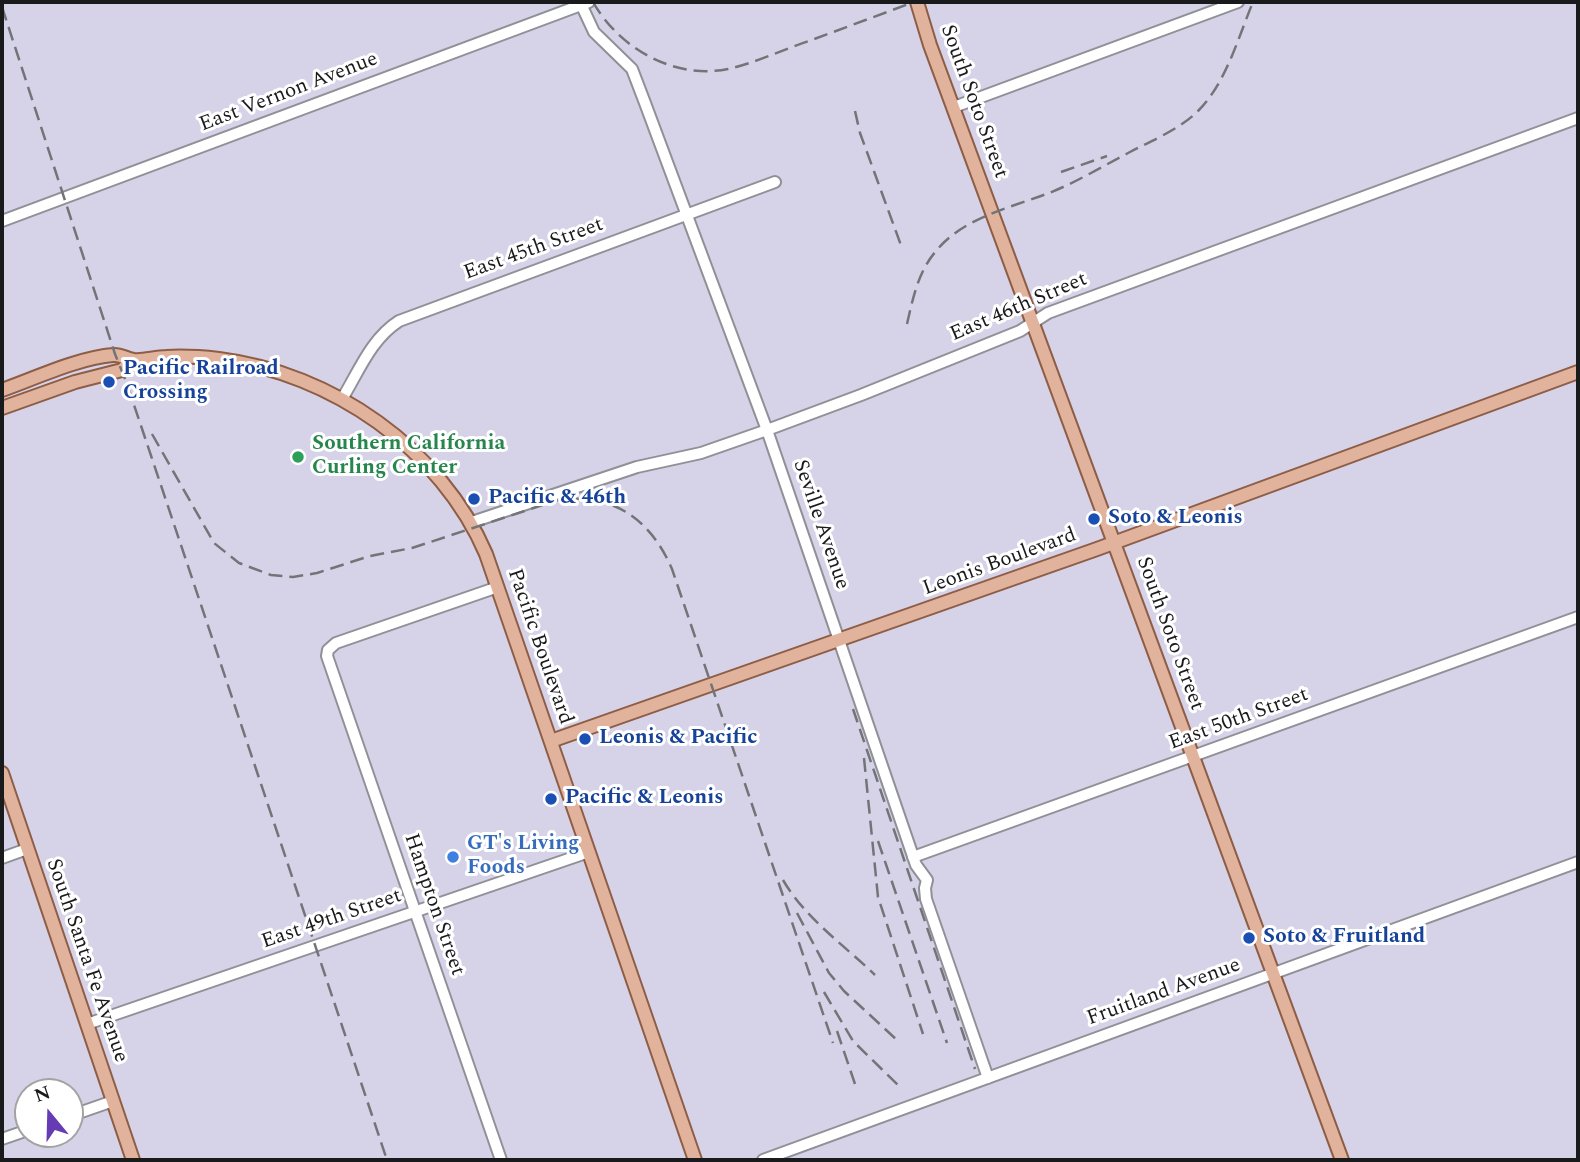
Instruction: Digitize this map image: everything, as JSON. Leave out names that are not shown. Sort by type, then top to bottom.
[{"type":"main road","name":"South Soto Street","points":[[917,2],[930,45],[1342,1160]]},
{"type":"main road","name":"Pacific Boulevard","points":[[2,390],[115,354],[133,360],[182,356],[245,363],[284,374],[342,399],[389,431],[419,456],[450,491],[472,522],[498,587],[695,1160]]},
{"type":"main road","name":"Pacific Boulevard","points":[[2,408],[75,382],[122,370],[133,360]]},
{"type":"main road","name":"Leonis Boulevard","points":[[551,741],[1114,542],[1578,372]]},
{"type":"main road","name":"South Santa Fe Avenue","points":[[2,773],[133,1160]]},
{"type":"street","points":[[954,107],[1238,2]]},
{"type":"street","name":"Seville Avenue","points":[[583,3],[594,32],[634,73],[767,430],[913,857],[927,880],[926,899],[988,1078]]},
{"type":"street","name":"East Vernon Avenue","points":[[2,221],[583,3]]},
{"type":"street","name":"East 46th Street","points":[[472,522],[637,467],[701,453],[767,430],[1010,335],[1048,313],[1578,118]]},
{"type":"street","name":"East 45th Street","points":[[342,399],[374,344],[384,331],[399,321],[775,182]]},
{"type":"street","name":"Hampton Street","points":[[498,587],[336,643],[328,650],[328,662],[500,1160]]},
{"type":"street","name":"East 50th Street","points":[[913,857],[1578,617]]},
{"type":"street","points":[[2,858],[27,849]]},
{"type":"street","name":"East 49th Street","points":[[87,1024],[589,852]]},
{"type":"street","name":"Fruitland Avenue","points":[[763,1160],[1578,862]]},
{"type":"street","points":[[84,1111],[113,1101]]},
{"type":"shaded area","points":[[2,2],[1578,2],[1578,1160],[2,1160]]},
{"type":"railway","points":[[593,2],[617,33],[650,57],[688,70],[708,71],[748,63],[914,2]]},
{"type":"railway","points":[[907,324],[917,286],[925,268],[947,239],[988,215],[1080,179],[1175,129],[1198,111],[1224,74],[1253,2]]},
{"type":"railway","points":[[2,7],[115,354],[387,1160]]},
{"type":"railway","points":[[855,111],[860,133],[902,248]]},
{"type":"railway","points":[[1061,172],[1107,156]]},
{"type":"railway","points":[[152,434],[214,543],[239,563],[271,575],[293,577],[317,573],[370,556],[412,548],[558,500],[578,499],[613,505],[641,524],[653,536],[672,569],[833,1043]]},
{"type":"railway","points":[[853,709],[975,1069]]},
{"type":"railway","points":[[864,758],[878,897],[923,1034]]},
{"type":"railway","points":[[878,841],[947,1043]]},
{"type":"railway","points":[[783,880],[802,907],[875,975]]},
{"type":"railway","points":[[797,913],[829,973],[844,991],[898,1041]]},
{"type":"railway","points":[[824,992],[853,1041],[902,1089]]},
{"type":"railway","points":[[837,1031],[855,1084]]},
{"type":"place","name":"Pacific Railroad Crossing","points":[[109,382]]},
{"type":"place","name":"Southern California Curling Center","points":[[298,457]]},
{"type":"place","name":"Pacific & 46th","points":[[474,499]]},
{"type":"place","name":"Soto & Leonis","points":[[1094,519]]},
{"type":"place","name":"Leonis & Pacific","points":[[585,739]]},
{"type":"place","name":"Pacific & Leonis","points":[[551,799]]},
{"type":"place","name":"GT's Living Foods","points":[[453,857]]},
{"type":"place","name":"Soto & Fruitland","points":[[1249,938]]}]
